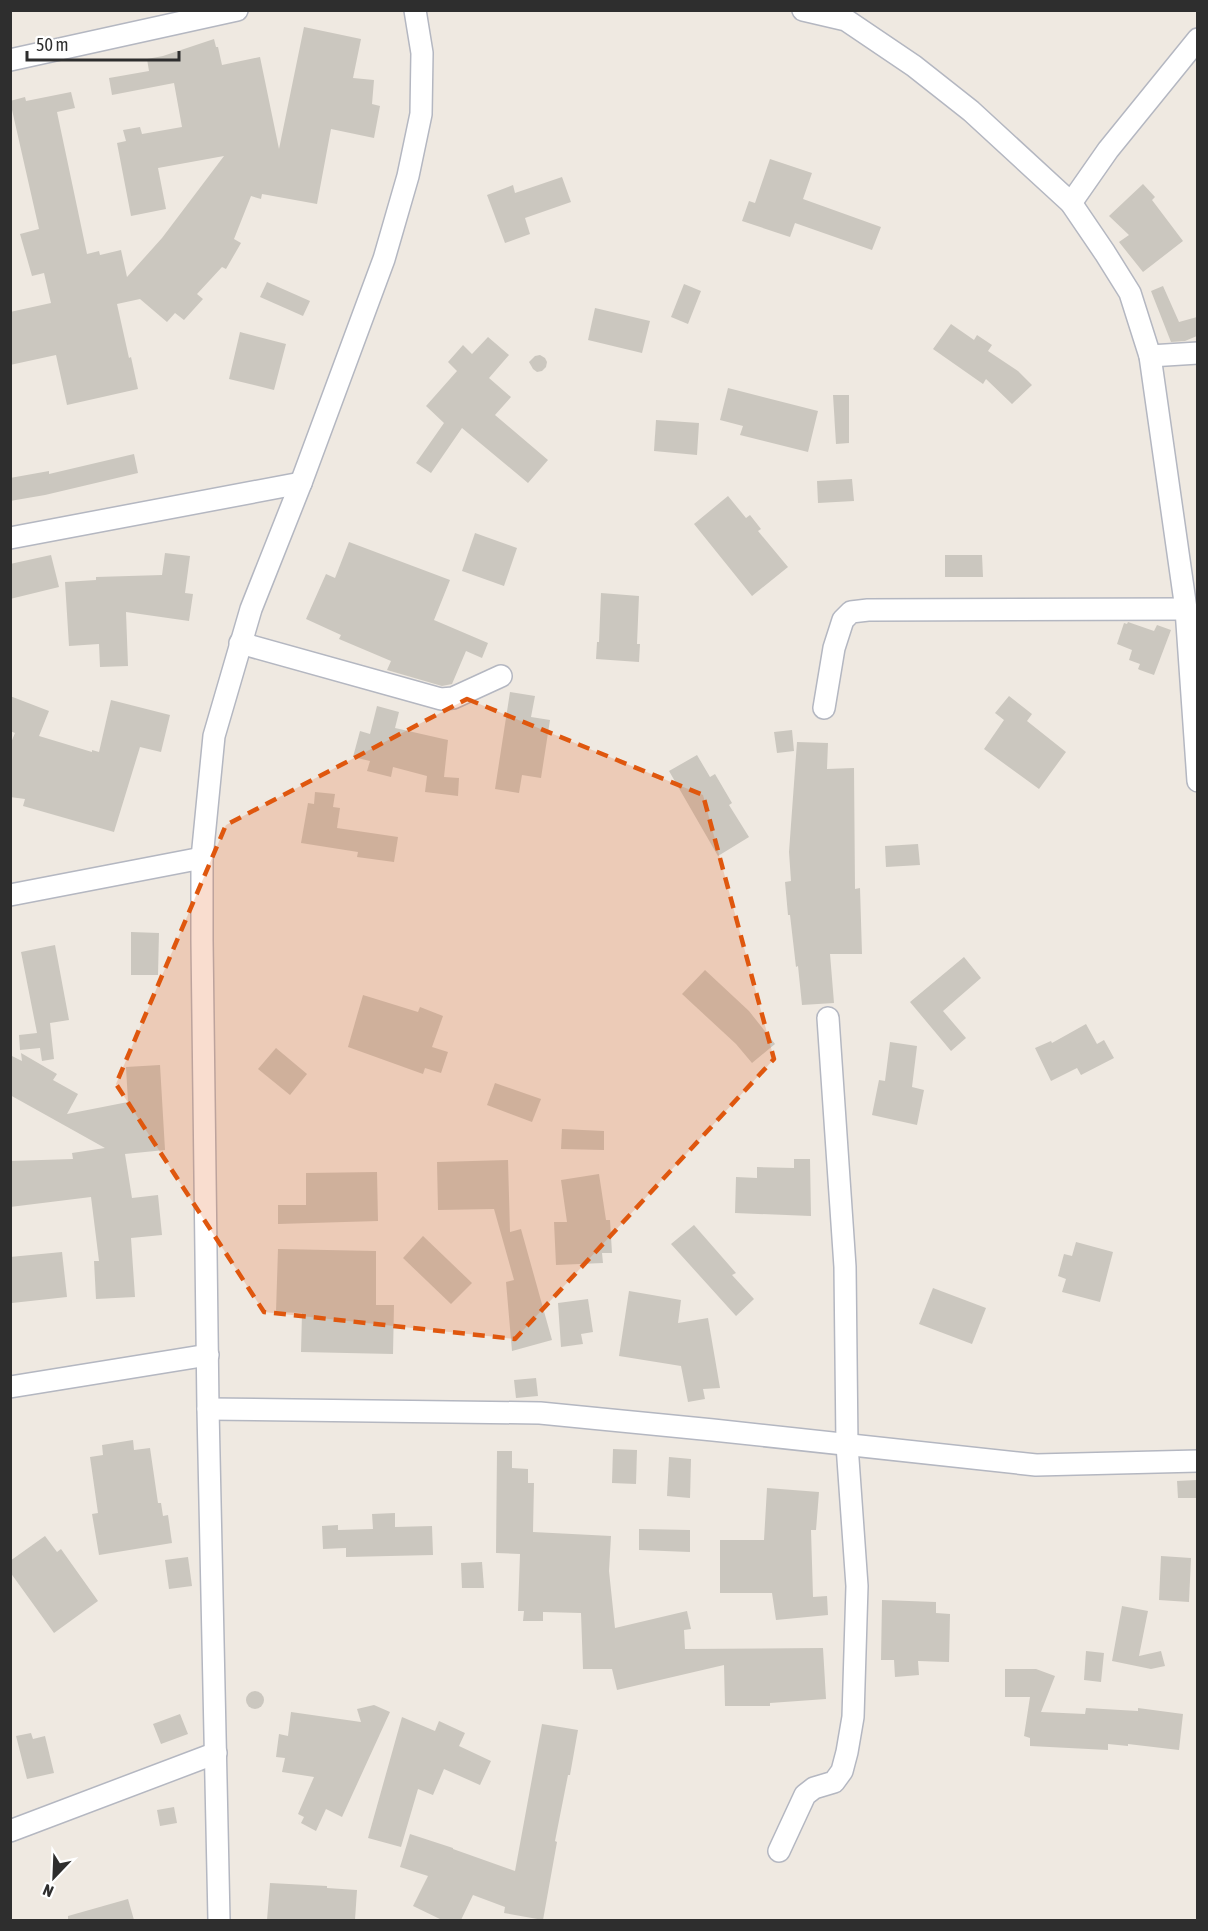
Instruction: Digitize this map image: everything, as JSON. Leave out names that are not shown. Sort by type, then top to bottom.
[{"type":"street","points":[[10,60],[237,10]]},
{"type":"street","points":[[219,1920],[208,1409],[202,858],[214,736],[251,609],[301,483],[384,259],[408,176],[421,114],[422,53],[415,10]]},
{"type":"street","points":[[803,10],[846,20],[914,66],[971,111],[1071,203],[1130,293],[1150,356],[1186,609],[1197,781]]},
{"type":"street","points":[[1071,203],[1108,150],[1197,39]]},
{"type":"street","points":[[1150,356],[1197,353]]},
{"type":"street","points":[[10,538],[301,483]]},
{"type":"street","points":[[824,708],[834,648],[843,620],[851,612],[868,610],[1186,609]]},
{"type":"street","points":[[240,643],[441,699],[453,698],[501,676]]},
{"type":"street","points":[[10,895],[202,858]]},
{"type":"street","points":[[778,1851],[805,1795],[814,1788],[834,1782],[842,1771],[853,1717],[857,1587],[847,1445],[845,1268],[828,1018]]},
{"type":"street","points":[[10,1387],[208,1355]]},
{"type":"street","points":[[208,1409],[540,1413],[1036,1465],[1197,1461]]},
{"type":"street","points":[[10,1831],[216,1753]]},
{"type":"highlighted area","points":[[467,699],[703,795],[774,1059],[515,1339],[264,1312],[116,1084],[226,825]]},
{"type":"building","points":[[304,27],[361,39],[353,78],[374,80],[372,104],[380,106],[374,138],[331,129],[317,204],[262,194],[261,199],[251,196],[234,239],[241,243],[226,269],[222,267],[197,294],[203,299],[184,320],[175,313],[167,322],[140,299],[117,304],[138,389],[67,405],[56,355],[10,365],[10,312],[51,303],[44,273],[32,276],[20,234],[39,229],[10,101],[25,97],[26,101],[71,92],[75,108],[57,112],[87,254],[99,251],[100,255],[121,250],[127,277],[162,238],[224,156],[158,168],[166,209],[131,216],[117,143],[126,141],[123,130],[140,127],[142,134],[182,127],[174,83],[112,95],[109,78],[149,71],[147,59],[214,39],[222,65],[260,57],[279,149]]},
{"type":"building","points":[[770,159],[812,173],[803,199],[881,227],[872,250],[795,223],[790,237],[742,221],[749,201],[755,203]]},
{"type":"building","points":[[562,177],[571,202],[525,218],[530,234],[505,243],[487,195],[513,185],[515,193]]},
{"type":"building","points":[[1143,184],[1155,197],[1152,200],[1183,241],[1143,272],[1119,242],[1129,235],[1109,216]]},
{"type":"building","points":[[267,282],[310,301],[303,316],[260,297]]},
{"type":"building","points":[[684,284],[701,291],[688,324],[671,317]]},
{"type":"building","points":[[1163,286],[1179,322],[1197,317],[1197,336],[1185,341],[1171,342],[1151,291]]},
{"type":"building","points":[[595,308],[650,321],[642,353],[588,340]]},
{"type":"building","points":[[951,324],[974,340],[977,335],[992,345],[988,351],[1018,371],[1032,385],[1012,404],[986,379],[983,384],[933,349]]},
{"type":"building","points":[[240,332],[286,344],[274,390],[229,379]]},
{"type":"building","points":[[488,337],[509,355],[489,378],[511,397],[495,415],[548,460],[528,483],[462,428],[431,473],[416,463],[444,423],[426,406],[457,371],[448,362],[463,345],[472,354]]},
{"type":"building","points":[[540,355],[547,362],[542,371],[537,372],[529,362],[535,356]]},
{"type":"building","points":[[728,388],[818,411],[808,452],[740,435],[743,426],[720,420]]},
{"type":"building","points":[[833,395],[849,395],[849,443],[836,444]]},
{"type":"building","points":[[656,420],[699,423],[697,455],[654,451]]},
{"type":"building","points":[[134,454],[138,473],[10,501],[10,478],[49,471],[49,474]]},
{"type":"building","points":[[852,479],[854,501],[818,503],[817,481]]},
{"type":"building","points":[[728,496],[746,518],[750,515],[761,529],[758,531],[788,567],[752,596],[694,524]]},
{"type":"building","points":[[475,533],[517,548],[504,586],[462,571]]},
{"type":"building","points":[[349,542],[450,580],[434,620],[488,643],[482,658],[466,651],[452,684],[442,686],[387,670],[391,661],[339,639],[341,635],[306,619],[326,574],[335,578]]},
{"type":"building","points":[[165,553],[190,556],[185,593],[193,594],[189,621],[126,612],[128,666],[100,667],[99,644],[69,646],[65,582],[96,580],[96,577],[162,575]]},
{"type":"building","points":[[51,555],[59,587],[10,599],[10,564]]},
{"type":"building","points":[[945,555],[982,555],[983,577],[945,577]]},
{"type":"building","points":[[601,593],[639,596],[637,644],[640,644],[639,662],[596,659]]},
{"type":"building","points":[[1128,622],[1154,631],[1157,625],[1171,630],[1154,675],[1138,669],[1140,664],[1129,660],[1132,650],[1117,644],[1124,623]]},
{"type":"building","points":[[510,692],[535,696],[531,717],[550,720],[541,778],[522,775],[519,793],[495,789]]},
{"type":"building","points":[[10,696],[49,711],[39,736],[92,752],[92,750],[99,752],[111,700],[170,715],[161,752],[140,747],[114,832],[23,806],[25,799],[10,797],[10,745],[15,733],[10,731]]},
{"type":"building","points":[[1009,696],[1032,714],[1027,721],[1066,752],[1039,789],[984,749],[1004,720],[995,713]]},
{"type":"building","points":[[377,706],[399,712],[395,728],[448,740],[444,777],[459,778],[458,796],[425,792],[427,776],[393,767],[391,777],[367,771],[370,761],[353,757],[360,731],[370,734]]},
{"type":"building","points":[[792,730],[794,751],[777,753],[774,732]]},
{"type":"building","points":[[797,742],[828,743],[827,769],[854,768],[855,889],[860,888],[862,954],[830,954],[834,1003],[802,1005],[798,966],[796,967],[790,915],[788,915],[785,882],[791,881],[789,852]]},
{"type":"building","points":[[697,755],[710,777],[715,774],[732,803],[729,805],[749,837],[718,856],[669,771]]},
{"type":"building","points":[[315,792],[335,794],[333,807],[340,808],[337,828],[398,837],[394,862],[357,857],[358,852],[301,843],[308,803],[314,804]]},
{"type":"building","points":[[918,844],[920,865],[886,867],[885,846]]},
{"type":"building","points":[[131,932],[159,933],[158,975],[131,975]]},
{"type":"building","points":[[55,945],[69,1020],[50,1023],[54,1059],[42,1061],[40,1048],[20,1050],[19,1035],[37,1033],[21,952]]},
{"type":"building","points":[[964,957],[981,978],[943,1011],[966,1038],[951,1051],[910,1002]]},
{"type":"building","points":[[705,970],[749,1011],[775,1044],[752,1063],[736,1044],[682,994]]},
{"type":"building","points":[[363,995],[418,1012],[420,1007],[443,1016],[432,1047],[448,1052],[441,1073],[425,1068],[423,1074],[348,1047]]},
{"type":"building","points":[[1086,1024],[1097,1044],[1104,1040],[1114,1058],[1081,1075],[1077,1068],[1051,1081],[1035,1048],[1051,1041],[1052,1043]]},
{"type":"building","points":[[890,1042],[917,1046],[912,1087],[924,1090],[917,1125],[872,1115],[879,1080],[885,1081]]},
{"type":"building","points":[[276,1048],[307,1074],[290,1095],[258,1069]]},
{"type":"building","points":[[21,1053],[57,1074],[53,1080],[78,1094],[67,1114],[128,1102],[126,1067],[160,1065],[165,1150],[125,1154],[132,1198],[158,1195],[162,1235],[131,1238],[135,1297],[96,1299],[94,1261],[99,1261],[91,1197],[10,1207],[10,1161],[73,1159],[72,1153],[105,1148],[10,1095],[10,1055],[22,1061]]},
{"type":"building","points":[[495,1083],[541,1099],[532,1122],[487,1105]]},
{"type":"building","points":[[562,1129],[604,1131],[604,1150],[561,1149]]},
{"type":"building","points":[[794,1159],[810,1159],[811,1216],[735,1213],[736,1177],[757,1178],[757,1167],[794,1168]]},
{"type":"building","points":[[508,1160],[510,1232],[521,1229],[552,1340],[512,1351],[506,1282],[514,1280],[494,1209],[438,1210],[437,1162]]},
{"type":"building","points":[[377,1172],[378,1221],[278,1224],[278,1205],[306,1205],[306,1173]]},
{"type":"building","points":[[599,1174],[606,1220],[610,1220],[612,1253],[602,1253],[603,1263],[556,1265],[554,1222],[567,1222],[561,1180]]},
{"type":"building","points":[[694,1225],[736,1273],[732,1275],[754,1299],[736,1316],[671,1244]]},
{"type":"building","points":[[423,1236],[472,1283],[451,1304],[403,1258]]},
{"type":"building","points":[[1076,1242],[1113,1252],[1100,1302],[1062,1292],[1066,1279],[1058,1276],[1064,1254],[1072,1256]]},
{"type":"building","points":[[278,1249],[376,1251],[376,1305],[394,1305],[393,1354],[301,1352],[302,1313],[276,1312]]},
{"type":"building","points":[[62,1252],[67,1297],[12,1303],[10,1257]]},
{"type":"building","points":[[933,1288],[986,1308],[972,1344],[919,1324]]},
{"type":"building","points":[[629,1291],[681,1300],[678,1323],[708,1318],[720,1388],[703,1389],[705,1399],[688,1402],[681,1366],[619,1356]]},
{"type":"building","points":[[588,1299],[593,1332],[581,1334],[583,1344],[561,1347],[558,1303]]},
{"type":"building","points":[[536,1378],[538,1396],[516,1398],[514,1380]]},
{"type":"building","points":[[133,1440],[134,1450],[150,1448],[158,1503],[161,1503],[163,1516],[168,1515],[172,1543],[99,1555],[92,1514],[98,1513],[90,1457],[103,1455],[102,1445]]},
{"type":"building","points":[[613,1449],[637,1450],[636,1484],[612,1483]]},
{"type":"building","points":[[497,1451],[512,1451],[512,1468],[528,1469],[528,1483],[534,1483],[533,1532],[611,1536],[609,1571],[615,1628],[687,1611],[691,1629],[684,1630],[685,1649],[823,1648],[826,1699],[770,1703],[770,1706],[725,1706],[724,1665],[617,1690],[612,1669],[583,1669],[581,1613],[543,1612],[543,1621],[523,1621],[524,1611],[518,1611],[520,1554],[496,1553]]},
{"type":"building","points":[[669,1457],[691,1459],[690,1498],[667,1496]]},
{"type":"building","points":[[1197,1480],[1197,1498],[1178,1498],[1177,1481]]},
{"type":"building","points":[[767,1488],[819,1492],[816,1530],[811,1530],[813,1597],[827,1596],[828,1615],[776,1620],[772,1593],[720,1593],[720,1540],[764,1540]]},
{"type":"building","points":[[395,1513],[395,1527],[432,1526],[433,1555],[346,1557],[346,1548],[323,1549],[322,1526],[338,1525],[338,1530],[373,1529],[372,1514]]},
{"type":"building","points":[[639,1529],[690,1530],[690,1552],[639,1550]]},
{"type":"building","points":[[45,1536],[57,1552],[61,1549],[98,1601],[54,1633],[10,1572],[10,1561]]},
{"type":"building","points":[[1161,1556],[1191,1558],[1189,1602],[1159,1600]]},
{"type":"building","points":[[188,1557],[192,1586],[169,1589],[165,1560]]},
{"type":"building","points":[[482,1562],[484,1588],[462,1588],[461,1563]]},
{"type":"building","points":[[882,1600],[936,1602],[936,1613],[950,1614],[949,1662],[918,1661],[919,1675],[895,1677],[894,1660],[881,1660]]},
{"type":"building","points":[[1122,1606],[1148,1611],[1139,1656],[1161,1651],[1165,1666],[1151,1669],[1112,1661]]},
{"type":"building","points":[[1086,1651],[1104,1653],[1101,1682],[1084,1680]]},
{"type":"building","points":[[1005,1669],[1036,1669],[1055,1676],[1041,1712],[1085,1714],[1086,1708],[1138,1711],[1138,1708],[1183,1714],[1179,1750],[1128,1744],[1128,1746],[1108,1744],[1108,1750],[1030,1746],[1030,1738],[1024,1736],[1030,1697],[1005,1697]]},
{"type":"building","points":[[255,1691],[261,1694],[264,1700],[261,1706],[255,1709],[249,1706],[246,1700],[249,1694]]},
{"type":"building","points":[[374,1705],[390,1712],[342,1817],[326,1809],[316,1831],[301,1823],[304,1817],[298,1814],[314,1777],[282,1772],[285,1758],[276,1757],[279,1734],[288,1736],[291,1712],[361,1722],[357,1709]]},
{"type":"building","points":[[180,1714],[188,1734],[161,1744],[153,1724]]},
{"type":"building","points":[[402,1717],[435,1731],[439,1721],[465,1733],[459,1746],[491,1761],[480,1785],[444,1769],[433,1795],[418,1789],[401,1847],[368,1838]]},
{"type":"building","points":[[542,1724],[578,1730],[555,1841],[557,1842],[543,1920],[504,1913],[505,1907],[473,1895],[461,1920],[442,1920],[413,1906],[428,1876],[400,1867],[410,1834],[515,1871]]},
{"type":"building","points":[[31,1733],[33,1739],[45,1736],[54,1773],[27,1779],[16,1736]]},
{"type":"building","points":[[174,1807],[177,1823],[160,1826],[157,1810]]},
{"type":"building","points":[[270,1883],[357,1890],[355,1920],[267,1920]]},
{"type":"building","points":[[128,1899],[134,1920],[68,1920],[68,1916]]}]
